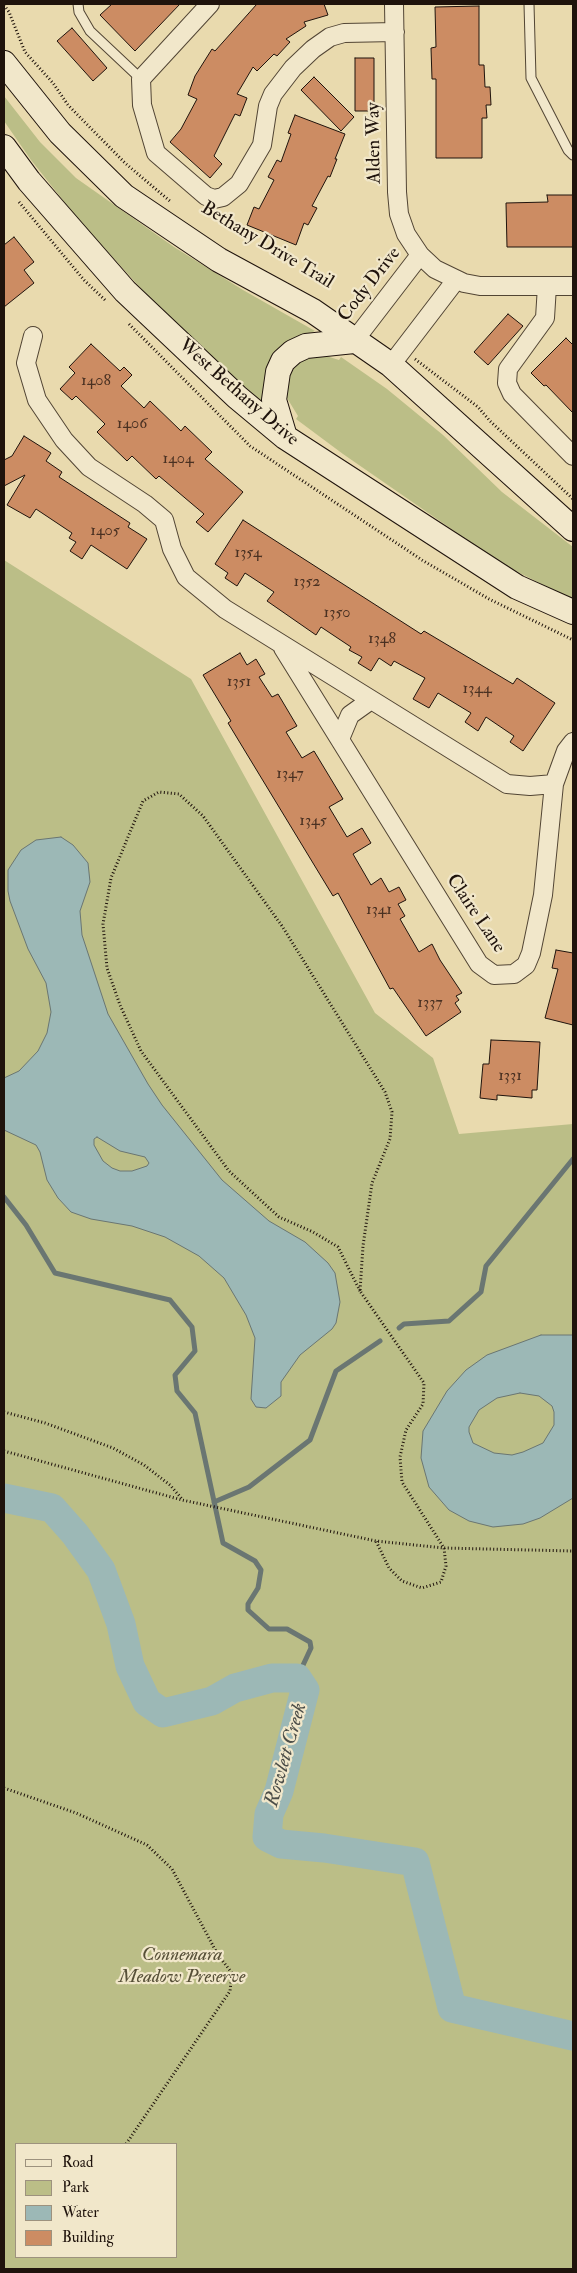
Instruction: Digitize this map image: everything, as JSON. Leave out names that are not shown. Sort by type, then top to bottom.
[{"type":"main road","points":[[4,63],[60,133],[124,196],[219,260],[313,311],[354,341],[397,357],[573,529]]},
{"type":"main road","name":"West Bethany Drive","points":[[4,147],[29,181],[125,291],[237,397],[285,438],[517,587],[573,612]]},
{"type":"main road","points":[[285,438],[274,400],[276,379],[283,361],[293,352],[306,346],[354,341]]},
{"type":"street","points":[[210,4],[141,79],[142,105],[150,137],[160,158],[206,196],[214,198],[223,197],[239,184],[262,145],[268,106],[274,94],[293,68],[312,48],[330,37],[353,31],[395,32]]},
{"type":"street","name":"Alden Way","points":[[394,4],[399,214],[406,234],[420,255],[435,269],[456,280],[480,286],[573,286]]},
{"type":"street","name":"Cody Drive","points":[[354,341],[420,255]]},
{"type":"street","points":[[397,357],[456,280]]},
{"type":"street","points":[[547,286],[545,318],[508,369],[506,376],[512,394],[573,456]]},
{"type":"street","name":"Claire Lane","points":[[33,336],[26,363],[37,400],[64,440],[89,467],[145,504],[164,520],[172,549],[186,577],[225,609],[507,784],[530,786],[554,784]]},
{"type":"street","name":"Claire Lane","points":[[282,645],[479,964],[494,974],[514,974],[526,965],[532,953],[543,895],[554,784],[566,751],[573,742]]},
{"type":"street","points":[[340,739],[350,715],[371,700]]},
{"type":"lane","points":[[78,4],[79,12],[90,31],[141,79]]},
{"type":"lane","points":[[529,4],[531,78],[568,150],[573,155]]},
{"type":"path","name":"Bethany Drive Trail","points":[[4,5],[9,12],[25,52],[53,82],[68,105],[124,163],[179,208]]},
{"type":"path","points":[[397,357],[478,406],[495,426],[573,499]]},
{"type":"path","points":[[360,1291],[363,1246],[372,1183],[390,1139],[392,1112],[386,1092],[282,926],[203,816],[179,794],[160,792],[143,801],[111,878],[103,924],[107,968],[120,1005],[141,1051],[229,1171],[279,1217],[313,1232],[338,1247],[360,1291],[424,1383],[423,1404],[406,1430],[400,1457],[402,1482],[444,1548],[446,1566],[441,1582],[422,1588],[402,1581],[389,1568],[376,1541]]},
{"type":"path","points":[[4,1412],[45,1423],[113,1448],[144,1465],[170,1485],[182,1500]]},
{"type":"path","points":[[4,1451],[182,1500],[376,1541],[444,1548],[573,1551]]},
{"type":"path","points":[[4,1788],[76,1813],[147,1845],[172,1869],[218,1955],[232,1973],[230,1991],[127,2143]]},
{"type":"green space","points":[[4,96],[40,142],[76,178],[174,247],[243,290],[315,331],[291,340],[268,366],[264,379],[263,403],[239,384],[156,305],[77,218],[31,160],[4,121]]},
{"type":"green space","points":[[320,354],[339,360],[341,357],[387,389],[443,435],[502,492],[573,547],[573,600],[502,564],[343,454],[296,419],[298,416],[287,398],[288,377],[293,368],[305,358]]},
{"type":"green space","name":"Connemara Meadow Preserve","points":[[4,560],[191,679],[375,1013],[433,1058],[459,1134],[573,1124],[573,2269],[4,2269]]},
{"type":"water","points":[[61,837],[73,845],[88,863],[90,882],[80,911],[82,935],[108,1014],[162,1105],[222,1180],[269,1221],[305,1242],[328,1263],[335,1273],[340,1302],[336,1323],[332,1329],[300,1355],[281,1382],[281,1396],[266,1408],[256,1407],[251,1399],[255,1338],[246,1315],[224,1278],[199,1256],[165,1237],[132,1226],[91,1219],[71,1212],[58,1198],[47,1180],[40,1152],[36,1145],[4,1130],[4,1078],[19,1071],[38,1051],[47,1033],[51,1012],[46,983],[28,949],[8,891],[8,870],[21,850],[36,840]],"holes":[[[97,1137],[120,1151],[145,1157],[149,1163],[147,1166],[132,1171],[120,1171],[112,1168],[103,1161],[94,1145],[94,1139]]]},
{"type":"water","points":[[541,1335],[573,1335],[573,1498],[540,1518],[523,1524],[493,1527],[469,1521],[449,1510],[429,1487],[421,1458],[423,1431],[447,1391],[466,1370],[487,1355]],"holes":[[[520,1393],[539,1396],[552,1406],[554,1412],[554,1425],[543,1443],[512,1455],[494,1453],[473,1443],[469,1427],[479,1410],[497,1398]]]},
{"type":"building","points":[[112,4],[180,4],[135,51],[100,15]]},
{"type":"building","points":[[257,4],[324,4],[328,15],[304,22],[306,26],[286,39],[290,42],[277,56],[274,54],[257,71],[253,67],[237,94],[247,98],[240,116],[235,114],[214,156],[222,164],[210,178],[170,142],[181,129],[197,99],[188,95],[195,76],[212,49],[215,51]]},
{"type":"building","points":[[479,6],[479,65],[484,65],[485,87],[490,87],[491,105],[486,105],[487,118],[482,118],[482,158],[436,158],[436,79],[432,79],[431,48],[436,47],[435,7]]},
{"type":"building","points":[[72,28],[107,68],[93,81],[57,41]]},
{"type":"building","points":[[355,58],[374,58],[374,111],[355,111]]},
{"type":"building","points":[[314,77],[354,117],[341,131],[301,90]]},
{"type":"building","points":[[295,115],[345,134],[330,177],[328,176],[312,206],[317,208],[308,225],[304,223],[296,245],[247,225],[254,207],[259,209],[274,180],[268,177],[277,160],[281,162],[291,134],[288,133]]},
{"type":"building","points":[[547,195],[573,195],[573,247],[507,247],[506,203],[548,202]]},
{"type":"building","points":[[14,237],[34,262],[24,270],[34,283],[4,307],[4,245]]},
{"type":"building","points":[[508,314],[523,326],[488,365],[474,352]]},
{"type":"building","points":[[566,338],[573,345],[573,413],[546,385],[544,386],[531,373]]},
{"type":"building","points":[[91,344],[120,371],[124,367],[132,375],[121,386],[144,408],[150,401],[181,431],[185,426],[212,452],[205,459],[243,492],[208,532],[196,522],[204,514],[159,476],[156,479],[132,456],[127,461],[97,432],[105,424],[76,396],[72,400],[60,389],[75,373],[69,367]]},
{"type":"building","points":[[24,436],[51,453],[46,461],[62,472],[59,477],[130,523],[128,527],[147,539],[127,569],[91,545],[82,559],[70,551],[76,542],[69,538],[72,533],[36,509],[30,518],[7,505],[25,475],[4,486],[4,460],[12,456]]},
{"type":"building","points":[[243,520],[421,634],[424,631],[513,684],[517,678],[555,703],[523,751],[510,742],[514,736],[486,717],[478,731],[465,722],[471,713],[438,693],[429,708],[413,699],[425,678],[394,661],[391,666],[379,658],[371,671],[358,663],[362,657],[349,650],[351,647],[321,627],[316,635],[267,601],[274,592],[245,573],[237,586],[225,578],[228,573],[215,564]]},
{"type":"building","points":[[240,653],[247,665],[256,659],[265,674],[259,677],[272,697],[278,694],[297,726],[286,732],[302,758],[314,751],[343,799],[329,807],[347,837],[362,828],[371,843],[353,854],[371,885],[381,878],[389,892],[399,887],[406,900],[398,904],[405,916],[400,919],[419,952],[432,944],[440,960],[462,993],[456,996],[459,1000],[455,1003],[461,1012],[426,1036],[393,988],[390,989],[338,893],[333,896],[228,723],[231,721],[203,675]]},
{"type":"building","points":[[556,950],[573,953],[573,1025],[545,1018],[558,969],[552,968]]},
{"type":"building","points":[[491,1040],[540,1042],[537,1090],[532,1090],[532,1098],[497,1095],[497,1100],[480,1098],[483,1064],[489,1064]]},
{"type":"waterway","points":[[399,1328],[404,1324],[449,1321],[481,1292],[486,1266],[573,1159]]},
{"type":"waterway","points":[[4,1197],[26,1225],[55,1273],[170,1300],[192,1327],[195,1351],[175,1375],[177,1391],[195,1413],[223,1543],[255,1561],[261,1570],[258,1588],[248,1604],[248,1610],[269,1629],[287,1629],[310,1642],[311,1648],[297,1678]]},
{"type":"waterway","points":[[214,1502],[249,1487],[310,1440],[336,1371],[380,1341]]},
{"type":"waterway","name":"Rowlett Creek","points":[[4,1498],[52,1508],[75,1534],[101,1570],[121,1624],[130,1666],[147,1702],[163,1713],[212,1701],[235,1688],[272,1678],[297,1678],[305,1690],[279,1791],[269,1814],[267,1837],[281,1844],[324,1848],[415,1862],[452,2008],[573,2036]]}]
